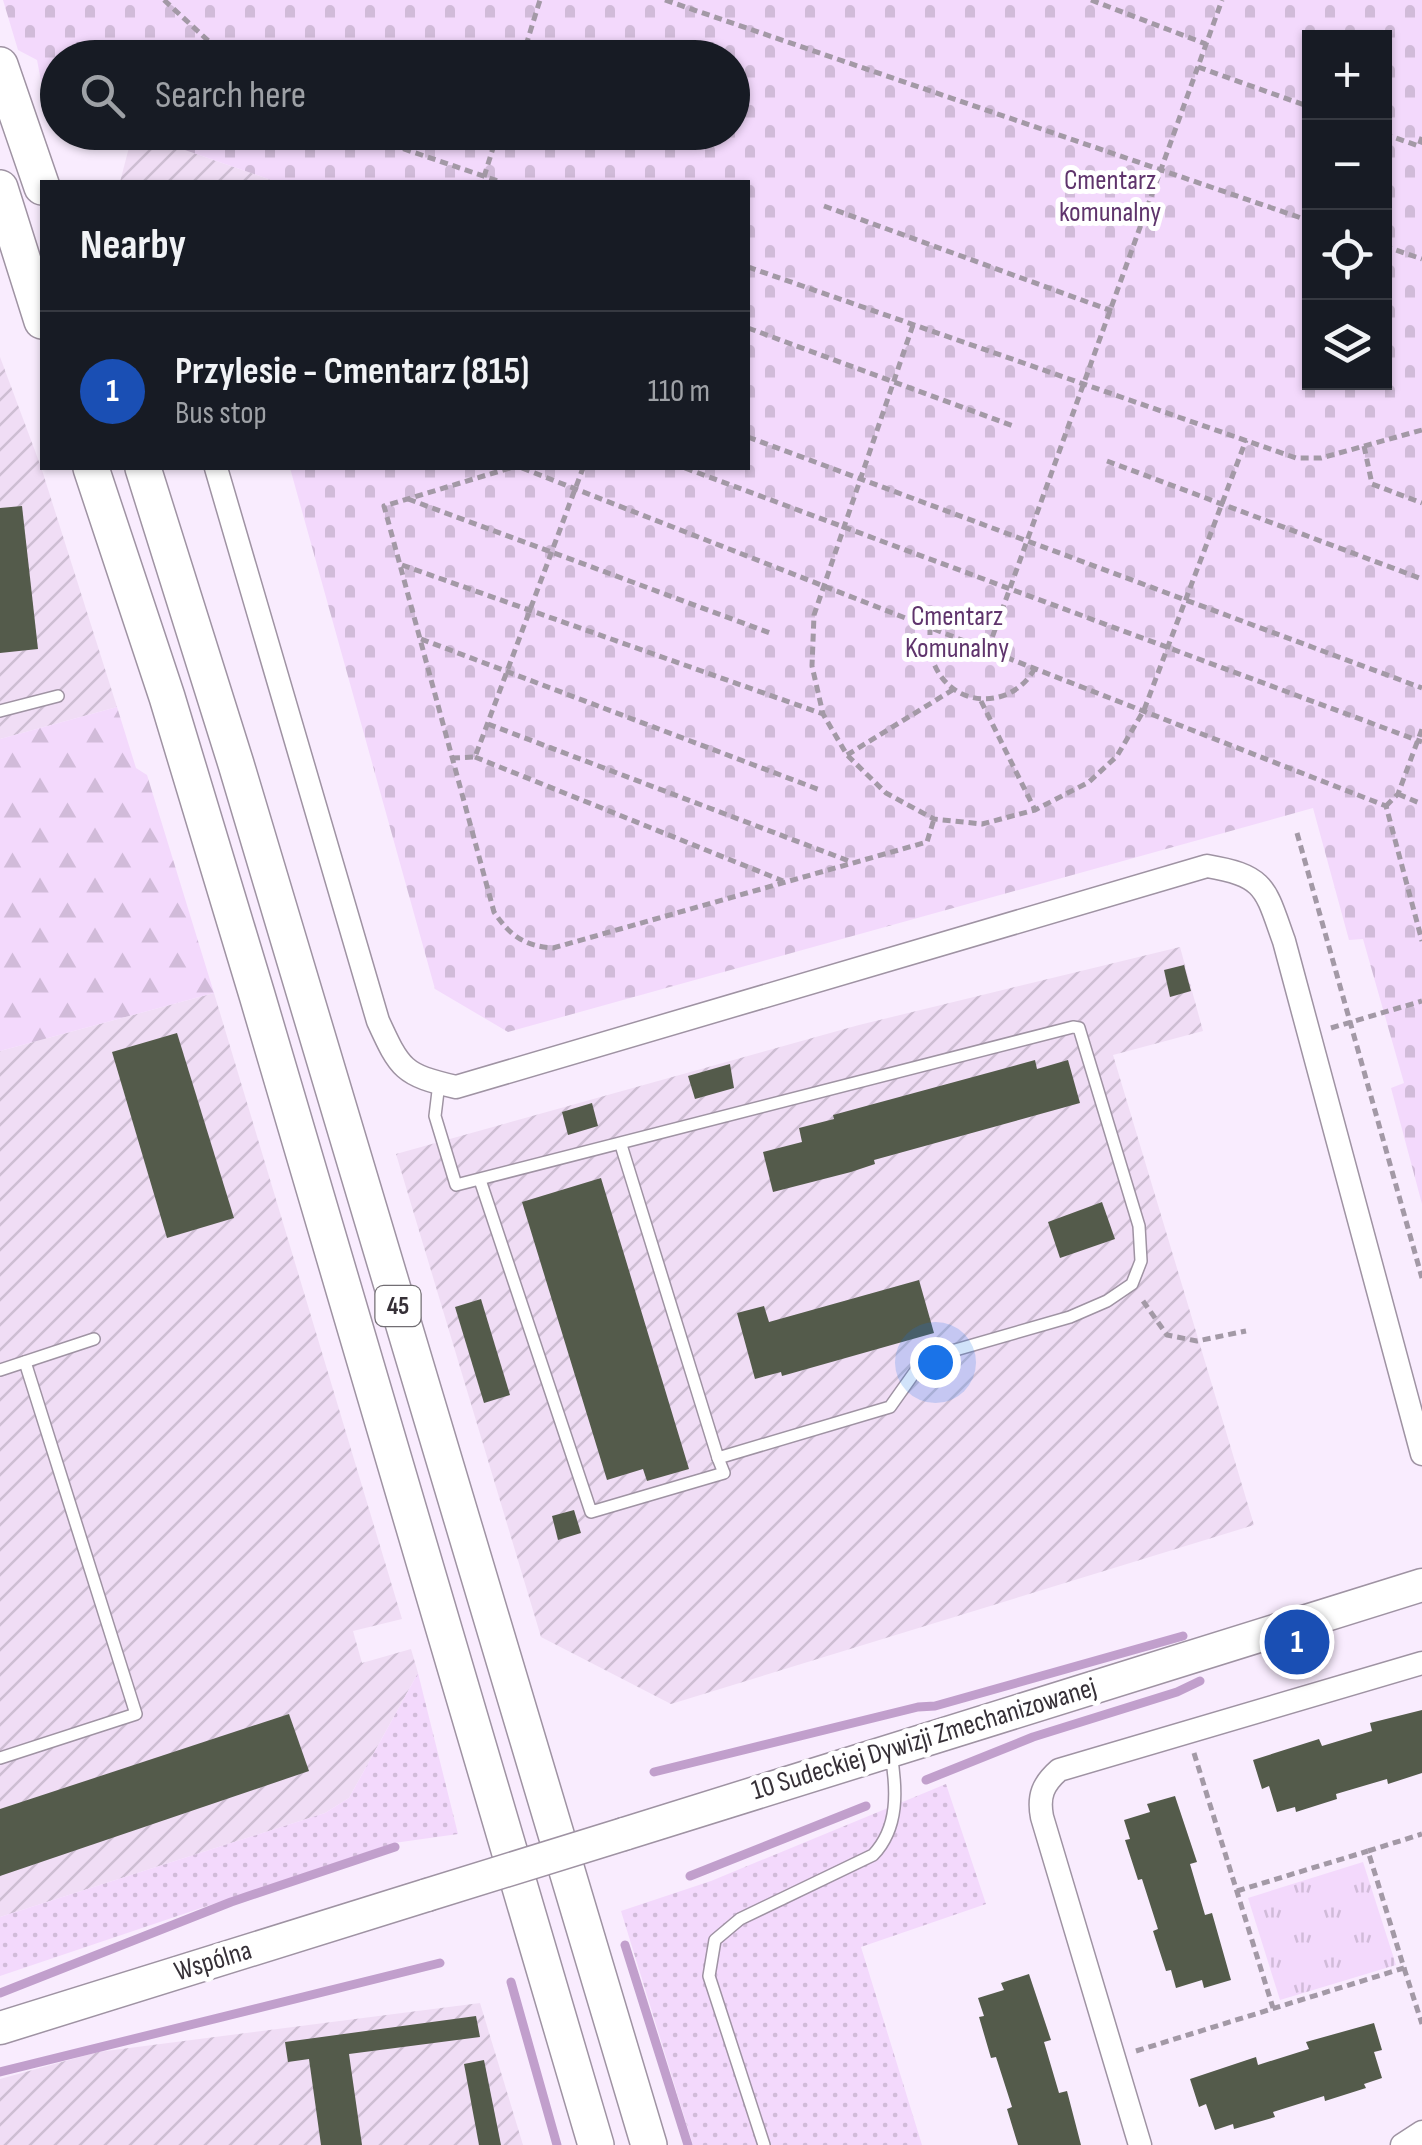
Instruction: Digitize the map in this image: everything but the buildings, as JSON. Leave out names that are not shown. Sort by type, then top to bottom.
[{"type":"main road","points":[[0,65],[40,181]]},
{"type":"main road","points":[[0,188],[40,316]]},
{"type":"main road","name":"45","points":[[91,470],[167,696],[596,2145]]},
{"type":"main road","name":"45","points":[[144,470],[236,764],[649,2145]]},
{"type":"street","points":[[217,470],[378,1021],[394,1056],[410,1074],[456,1087],[1207,866],[1240,872],[1267,892],[1422,1454]]},
{"type":"street","name":"10 Sudeckiej Dywizji Zmechanizowanej","points":[[427,1895],[1422,1585]]},
{"type":"street","points":[[1140,2145],[1042,1817],[1041,1792],[1047,1780],[1059,1770],[1422,1664]]},
{"type":"street","name":"Wspólna","points":[[0,2028],[427,1895]]},
{"type":"street","points":[[1402,2145],[1422,2132]]},
{"type":"lane","points":[[0,711],[58,696]]},
{"type":"lane","points":[[439,1083],[435,1116],[456,1185],[1072,1026],[1079,1028],[1139,1226],[1142,1262],[1132,1284],[1107,1301],[1070,1317],[924,1359],[890,1407],[718,1458]]},
{"type":"lane","points":[[480,1180],[591,1512],[724,1472],[622,1145]]},
{"type":"lane","points":[[0,1370],[94,1340]]},
{"type":"lane","points":[[0,1758],[136,1714],[25,1362]]},
{"type":"lane","points":[[764,2145],[709,1976],[715,1940],[740,1918],[873,1855],[887,1840],[894,1812],[895,1778],[890,1750]]},
{"type":"path","points":[[164,0],[207,40]]},
{"type":"path","points":[[528,40],[540,0]]},
{"type":"path","points":[[665,0],[1302,218]]},
{"type":"path","points":[[1091,0],[1206,44]]},
{"type":"path","points":[[988,650],[1222,0]]},
{"type":"path","points":[[1198,67],[1302,104]]},
{"type":"path","points":[[1392,137],[1420,147],[1422,137]]},
{"type":"path","points":[[406,150],[494,180]]},
{"type":"path","points":[[484,177],[492,150]]},
{"type":"path","points":[[824,206],[1112,312]]},
{"type":"path","points":[[1392,249],[1422,259]]},
{"type":"path","points":[[750,268],[1296,458],[1321,458],[1421,431]]},
{"type":"path","points":[[913,325],[823,585],[811,632],[812,666],[823,714],[847,754],[886,792],[934,819],[982,824],[1034,810],[1074,792],[1104,771],[1130,738],[1144,710],[1246,440]]},
{"type":"path","points":[[750,329],[1013,426]]},
{"type":"path","points":[[750,438],[1422,688]]},
{"type":"path","points":[[1364,446],[1372,484],[1422,502]]},
{"type":"path","points":[[1107,461],[1422,579]]},
{"type":"path","points":[[503,470],[384,506],[494,912],[506,931],[530,946],[553,948],[927,842],[934,819]]},
{"type":"path","points":[[527,470],[1386,806]]},
{"type":"path","points":[[475,757],[582,470]]},
{"type":"path","points":[[690,470],[1420,742]]},
{"type":"path","points":[[408,499],[770,633]]},
{"type":"path","points":[[400,564],[823,714]]},
{"type":"path","points":[[930,627],[936,668],[954,690],[980,699],[1012,694],[1035,668]]},
{"type":"path","points":[[420,638],[820,790]]},
{"type":"path","points":[[847,754],[954,690]]},
{"type":"path","points":[[980,699],[1034,810]]},
{"type":"path","points":[[488,724],[851,862]]},
{"type":"path","points":[[1386,806],[1398,794],[1422,729]]},
{"type":"path","points":[[452,758],[475,757],[782,880]]},
{"type":"path","points":[[1398,794],[1422,804]]},
{"type":"path","points":[[1386,806],[1422,941]]},
{"type":"path","points":[[1298,833],[1422,1278]]},
{"type":"path","points":[[1309,1034],[1422,1001]]},
{"type":"path","points":[[1132,1284],[1168,1335],[1198,1341],[1246,1331]]},
{"type":"path","points":[[1188,1732],[1273,2008]]},
{"type":"path","points":[[1237,1892],[1422,1834]]},
{"type":"path","points":[[1368,1851],[1422,2024]]},
{"type":"path","points":[[1114,2058],[1404,1968]]},
{"type":"shaded area","points":[[128,150],[185,150],[271,180],[121,180]]},
{"type":"shaded area","points":[[0,357],[42,470],[117,707],[0,739]]},
{"type":"shaded area","points":[[1180,947],[1203,1031],[1113,1055],[1254,1525],[671,1704],[541,1637],[396,1154],[859,1025]]},
{"type":"shaded area","points":[[214,993],[402,1619],[353,1631],[362,1663],[411,1649],[418,1673],[349,1798],[325,1813],[0,1917],[0,1051]]},
{"type":"shaded area","points":[[480,2003],[523,2145],[0,2145],[0,2079],[98,2052]]},
{"type":"green space","name":"Cmentarz Komunalny","points":[[3,0],[1422,0],[1422,1204],[1391,1088],[1404,1083],[1363,939],[1349,940],[1313,808],[508,1032],[435,989],[291,470],[750,470],[750,180],[271,180],[185,150],[750,150],[750,40],[40,40],[40,75],[37,60],[18,50]]},
{"type":"green space","points":[[117,707],[136,768],[147,775],[214,993],[0,1051],[0,739]]},
{"type":"green space","points":[[418,1673],[458,1834],[394,1843],[0,1976],[0,1917],[325,1813],[349,1798]]},
{"type":"green space","points":[[946,1784],[986,1904],[861,1947],[922,2145],[693,2145],[621,1911],[711,1881]]},
{"type":"green space","points":[[1363,1862],[1396,1965],[1280,2000],[1248,1898]]},
{"type":"waterway","points":[[654,1772],[935,1706],[1183,1636]]},
{"type":"waterway","points":[[926,1780],[1033,1737],[1177,1692],[1200,1681]]},
{"type":"waterway","points":[[690,1876],[866,1806]]},
{"type":"waterway","points":[[0,1993],[231,1902],[395,1847]]},
{"type":"waterway","points":[[625,1945],[688,2145]]},
{"type":"waterway","points":[[0,2072],[440,1963]]},
{"type":"waterway","points":[[511,1982],[557,2145]]},
{"type":"place","name":"Przylesie - Cmentarz (815)","points":[[1297,1642]]},
{"type":"park label","name":"Cmentarz komunalny","points":[[1110,196]]}]
